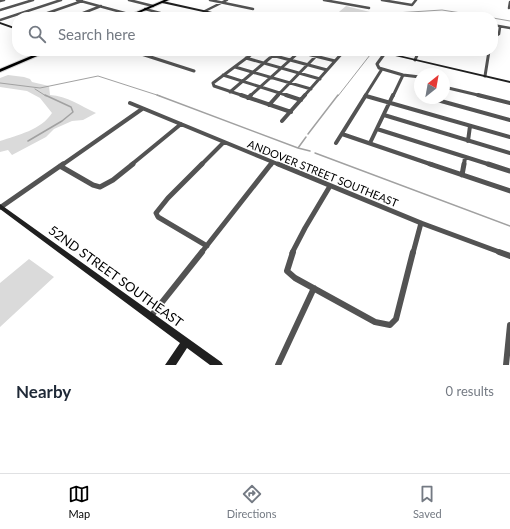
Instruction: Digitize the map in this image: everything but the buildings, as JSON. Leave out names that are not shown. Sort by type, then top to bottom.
[{"type":"main road","points":[[138,12],[165,1]]},
{"type":"main road","points":[[0,71],[35,56]]},
{"type":"street","points":[[0,1],[4,0]]},
{"type":"street","points":[[0,10],[33,0]]},
{"type":"street","points":[[24,12],[60,0]]},
{"type":"street","points":[[77,0],[122,12]]},
{"type":"street","points":[[129,0],[153,6]]},
{"type":"street","points":[[210,0],[253,9]]},
{"type":"street","points":[[205,11],[227,0]]},
{"type":"street","points":[[324,0],[369,8]]},
{"type":"street","points":[[382,0],[413,5],[416,0]]},
{"type":"street","points":[[50,12],[82,1]]},
{"type":"street","points":[[165,1],[209,12]]},
{"type":"street","points":[[509,8],[510,2]]},
{"type":"street","points":[[85,12],[101,6]]},
{"type":"street","points":[[145,9],[156,12]]},
{"type":"street","points":[[0,20],[12,16]]},
{"type":"street","points":[[0,23],[12,27]]},
{"type":"street","points":[[498,35],[500,27],[510,28]]},
{"type":"street","points":[[148,56],[194,71]]},
{"type":"street","points":[[249,56],[213,84],[214,86],[291,112]]},
{"type":"street","points":[[230,92],[272,56]]},
{"type":"street","points":[[276,56],[327,70]]},
{"type":"street","points":[[248,98],[293,56]]},
{"type":"street","points":[[269,105],[316,56],[335,61]]},
{"type":"street","points":[[282,122],[340,56]]},
{"type":"street","points":[[382,56],[377,64],[382,69],[414,76]]},
{"type":"street","points":[[397,56],[510,82]]},
{"type":"street","points":[[415,60],[417,56]]},
{"type":"street","points":[[486,76],[488,56]]},
{"type":"street","points":[[246,58],[320,79]]},
{"type":"street","points":[[235,66],[311,89]]},
{"type":"street","points":[[336,143],[382,69]]},
{"type":"street","points":[[370,143],[403,75]]},
{"type":"street","points":[[223,76],[301,100]]},
{"type":"street","points":[[450,89],[510,104]]},
{"type":"street","points":[[366,96],[510,137]]},
{"type":"street","name":"ANDOVER STREET SOUTHEAST","points":[[130,103],[330,186],[510,256]]},
{"type":"street","points":[[450,104],[510,120]]},
{"type":"street","points":[[0,206],[142,108]]},
{"type":"street","points":[[384,115],[510,153]]},
{"type":"street","points":[[60,166],[93,185],[100,187],[113,180],[181,124]]},
{"type":"street","points":[[468,140],[470,126]]},
{"type":"street","points":[[377,129],[510,171]]},
{"type":"street","points":[[342,134],[510,191]]},
{"type":"street","points":[[207,246],[162,219],[156,213],[168,198],[224,142]]},
{"type":"street","points":[[462,175],[465,157]]},
{"type":"street","points":[[151,316],[272,162]]},
{"type":"street","points":[[330,186],[294,250],[287,266],[287,271],[374,322],[390,325],[396,319],[421,222]]},
{"type":"street","name":"52ND STREET SOUTHEAST","points":[[0,206],[218,365]]},
{"type":"street","points":[[278,365],[314,288]]},
{"type":"street","points":[[506,365],[510,325]]},
{"type":"street","points":[[170,365],[186,342]]},
{"type":"shaded area","points":[[346,6],[370,12],[339,12]]},
{"type":"shaded area","points":[[8,75],[24,77],[30,79],[32,82],[49,86],[50,95],[68,99],[96,113],[83,120],[72,121],[54,129],[46,137],[12,155],[8,150],[0,152],[0,141],[35,128],[42,124],[52,113],[40,98],[27,91],[0,87],[0,78]]},
{"type":"shaded area","points":[[29,259],[54,277],[0,327],[0,283]]},
{"type":"waterway","points":[[411,12],[442,10],[455,12]]},
{"type":"waterway","points":[[498,19],[510,21]]},
{"type":"waterway","points":[[338,96],[369,56]]},
{"type":"waterway","points":[[0,83],[40,88],[98,76],[158,95]]},
{"type":"waterway","points":[[35,89],[46,96]]},
{"type":"waterway","points":[[28,141],[62,121],[73,112],[71,107],[45,95]]},
{"type":"waterway","points":[[158,95],[298,148]]},
{"type":"waterway","points":[[308,134],[338,95]]},
{"type":"waterway","points":[[298,148],[306,137]]},
{"type":"waterway","points":[[298,148],[310,151]]},
{"type":"waterway","points":[[315,153],[510,226]]}]
